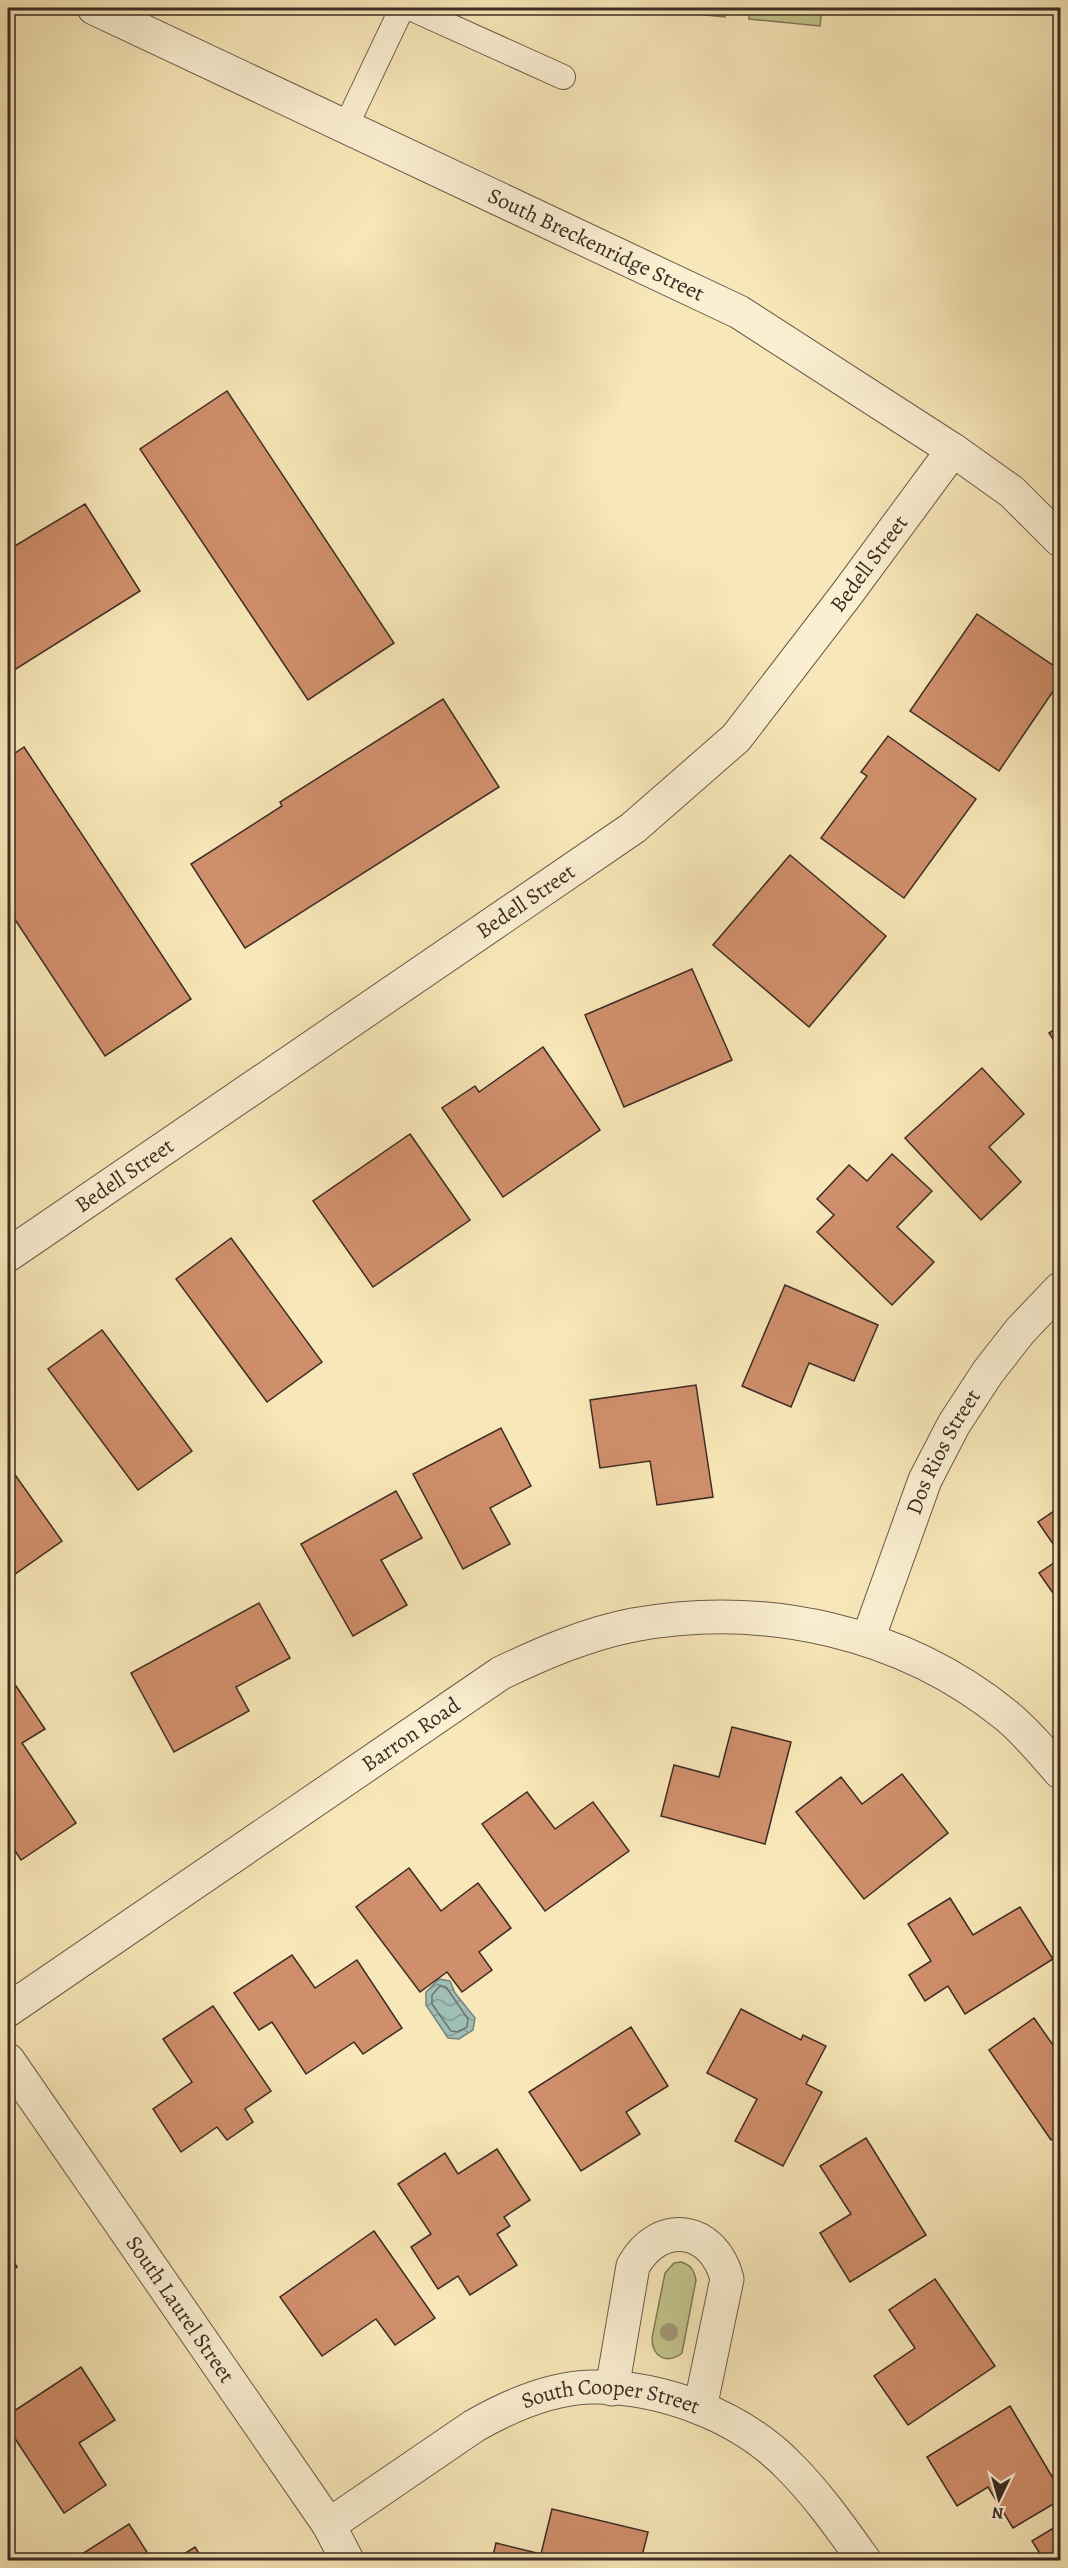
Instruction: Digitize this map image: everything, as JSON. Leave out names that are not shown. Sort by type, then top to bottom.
[{"type":"street","name":"South Breckenridge Street","points":[[94,8],[739,312],[953,450],[1012,492],[1060,540]]},
{"type":"street","name":"Bedell Street","points":[[8,1255],[633,828],[736,738],[953,450]]},
{"type":"street","name":"Dos Rios Street","points":[[868,1639],[925,1480],[954,1424],[988,1372],[1020,1331],[1060,1289]]},
{"type":"street","name":"Barron Road","points":[[8,2010],[501,1673],[543,1653],[586,1637],[632,1625],[728,1616],[777,1620],[825,1628],[868,1639],[942,1671],[975,1692],[1007,1717],[1060,1772]]},
{"type":"street","name":"South Laurel Street","points":[[8,2060],[329,2525],[347,2560]]},
{"type":"street","points":[[612,2389],[633,2266],[640,2254],[651,2243],[664,2236],[678,2234],[693,2237],[706,2243],[716,2253],[727,2279],[700,2408]]},
{"type":"street","name":"South Cooper Street","points":[[329,2525],[497,2413],[527,2400],[590,2387],[669,2398],[700,2408],[733,2424],[764,2444],[790,2466],[864,2560]]},
{"type":"lane","points":[[346,126],[402,8]]},
{"type":"lane","points":[[410,8],[563,77]]},
{"type":"green space","points":[[654,8],[726,8],[725,17],[654,10]]},
{"type":"green space","points":[[750,8],[822,8],[820,26],[749,19]]},
{"type":"green space","points":[[681,2262],[692,2268],[696,2280],[682,2353],[666,2359],[655,2350],[652,2338],[665,2273],[674,2263]]},
{"type":"water","points":[[439,1979],[450,1981],[455,1993],[475,2018],[473,2030],[459,2039],[448,2038],[426,2005],[426,1992]]},
{"type":"building","points":[[227,391],[394,643],[308,700],[140,449]]},
{"type":"building","points":[[85,504],[140,591],[8,674],[8,550]]},
{"type":"building","points":[[977,614],[1060,670],[1060,681],[999,771],[910,711]]},
{"type":"building","points":[[443,699],[499,787],[245,948],[191,864],[282,806],[280,802]]},
{"type":"building","points":[[888,736],[976,799],[904,898],[821,838],[867,776],[861,772]]},
{"type":"building","points":[[24,747],[191,999],[105,1056],[8,909],[8,758]]},
{"type":"building","points":[[790,855],[886,936],[809,1027],[713,945]]},
{"type":"building","points":[[692,969],[732,1060],[624,1107],[585,1015]]},
{"type":"building","points":[[1060,1026],[1060,1050],[1049,1033]]},
{"type":"building","points":[[543,1047],[600,1130],[503,1197],[442,1108],[475,1086],[479,1092]]},
{"type":"building","points":[[982,1068],[1024,1114],[989,1147],[1021,1182],[981,1220],[905,1138]]},
{"type":"building","points":[[410,1134],[470,1220],[373,1287],[313,1201]]},
{"type":"building","points":[[892,1154],[932,1191],[897,1227],[934,1262],[892,1305],[817,1232],[834,1215],[817,1199],[849,1165],[867,1181]]},
{"type":"building","points":[[231,1238],[322,1362],[267,1402],[176,1279]]},
{"type":"building","points":[[785,1285],[878,1325],[854,1381],[809,1363],[791,1407],[742,1386]]},
{"type":"building","points":[[102,1330],[192,1451],[138,1490],[48,1369]]},
{"type":"building","points":[[696,1385],[713,1497],[657,1505],[650,1461],[600,1468],[590,1400]]},
{"type":"building","points":[[501,1428],[531,1486],[490,1508],[510,1544],[463,1569],[413,1474]]},
{"type":"building","points":[[8,1465],[62,1541],[8,1579]]},
{"type":"building","points":[[396,1491],[422,1538],[381,1560],[407,1605],[353,1636],[301,1544]]},
{"type":"building","points":[[1060,1507],[1060,1554],[1038,1522]]},
{"type":"building","points":[[1060,1559],[1060,1603],[1039,1573]]},
{"type":"building","points":[[259,1603],[290,1658],[236,1687],[249,1711],[174,1752],[131,1673]]},
{"type":"building","points":[[16,1686],[45,1729],[22,1743],[76,1823],[21,1860],[8,1840],[8,1692]]},
{"type":"building","points":[[732,1727],[791,1742],[765,1844],[661,1816],[674,1765],[719,1777]]},
{"type":"building","points":[[902,1774],[948,1833],[864,1899],[796,1812],[841,1777],[862,1804]]},
{"type":"building","points":[[527,1792],[555,1829],[593,1802],[629,1851],[545,1911],[482,1824]]},
{"type":"building","points":[[409,1868],[441,1911],[478,1883],[511,1928],[479,1952],[492,1970],[462,1992],[447,1972],[420,1992],[356,1907]]},
{"type":"building","points":[[950,1898],[973,1935],[1020,1907],[1053,1959],[965,2014],[948,1986],[925,2001],[909,1975],[931,1961],[908,1924]]},
{"type":"building","points":[[292,1955],[315,1988],[357,1960],[402,2028],[363,2054],[354,2042],[306,2074],[272,2022],[259,2030],[234,1993]]},
{"type":"building","points":[[213,2006],[271,2091],[245,2109],[253,2122],[227,2140],[217,2127],[181,2152],[153,2109],[192,2082],[163,2039]]},
{"type":"building","points":[[741,2009],[801,2040],[803,2035],[826,2046],[806,2084],[822,2092],[783,2166],[735,2141],[757,2099],[707,2073]]},
{"type":"building","points":[[1034,2018],[1060,2055],[1060,2133],[1051,2140],[989,2050]]},
{"type":"building","points":[[631,2027],[668,2086],[626,2112],[640,2134],[581,2171],[529,2092]]},
{"type":"building","points":[[866,2138],[926,2235],[850,2282],[820,2233],[851,2214],[820,2166]]},
{"type":"building","points":[[497,2149],[530,2200],[504,2217],[510,2226],[497,2234],[517,2265],[470,2295],[458,2276],[438,2289],[411,2247],[431,2234],[398,2184],[445,2153],[458,2174]]},
{"type":"building","points":[[374,2231],[435,2318],[395,2345],[376,2319],[322,2356],[280,2297]]},
{"type":"building","points":[[8,2252],[17,2267],[8,2273]]},
{"type":"building","points":[[935,2279],[995,2366],[908,2425],[874,2376],[915,2348],[889,2310]]},
{"type":"building","points":[[81,2367],[115,2420],[79,2443],[106,2485],[64,2513],[8,2428],[8,2415]]},
{"type":"building","points":[[1010,2406],[1060,2490],[1060,2500],[1013,2528],[988,2487],[957,2506],[927,2457]]},
{"type":"building","points":[[552,2509],[648,2532],[641,2560],[492,2560],[496,2543],[541,2554]]},
{"type":"building","points":[[129,2524],[152,2560],[82,2560],[79,2556]]},
{"type":"building","points":[[1060,2524],[1060,2560],[1044,2560],[1032,2541]]},
{"type":"building","points":[[195,2547],[203,2560],[174,2560]]}]
